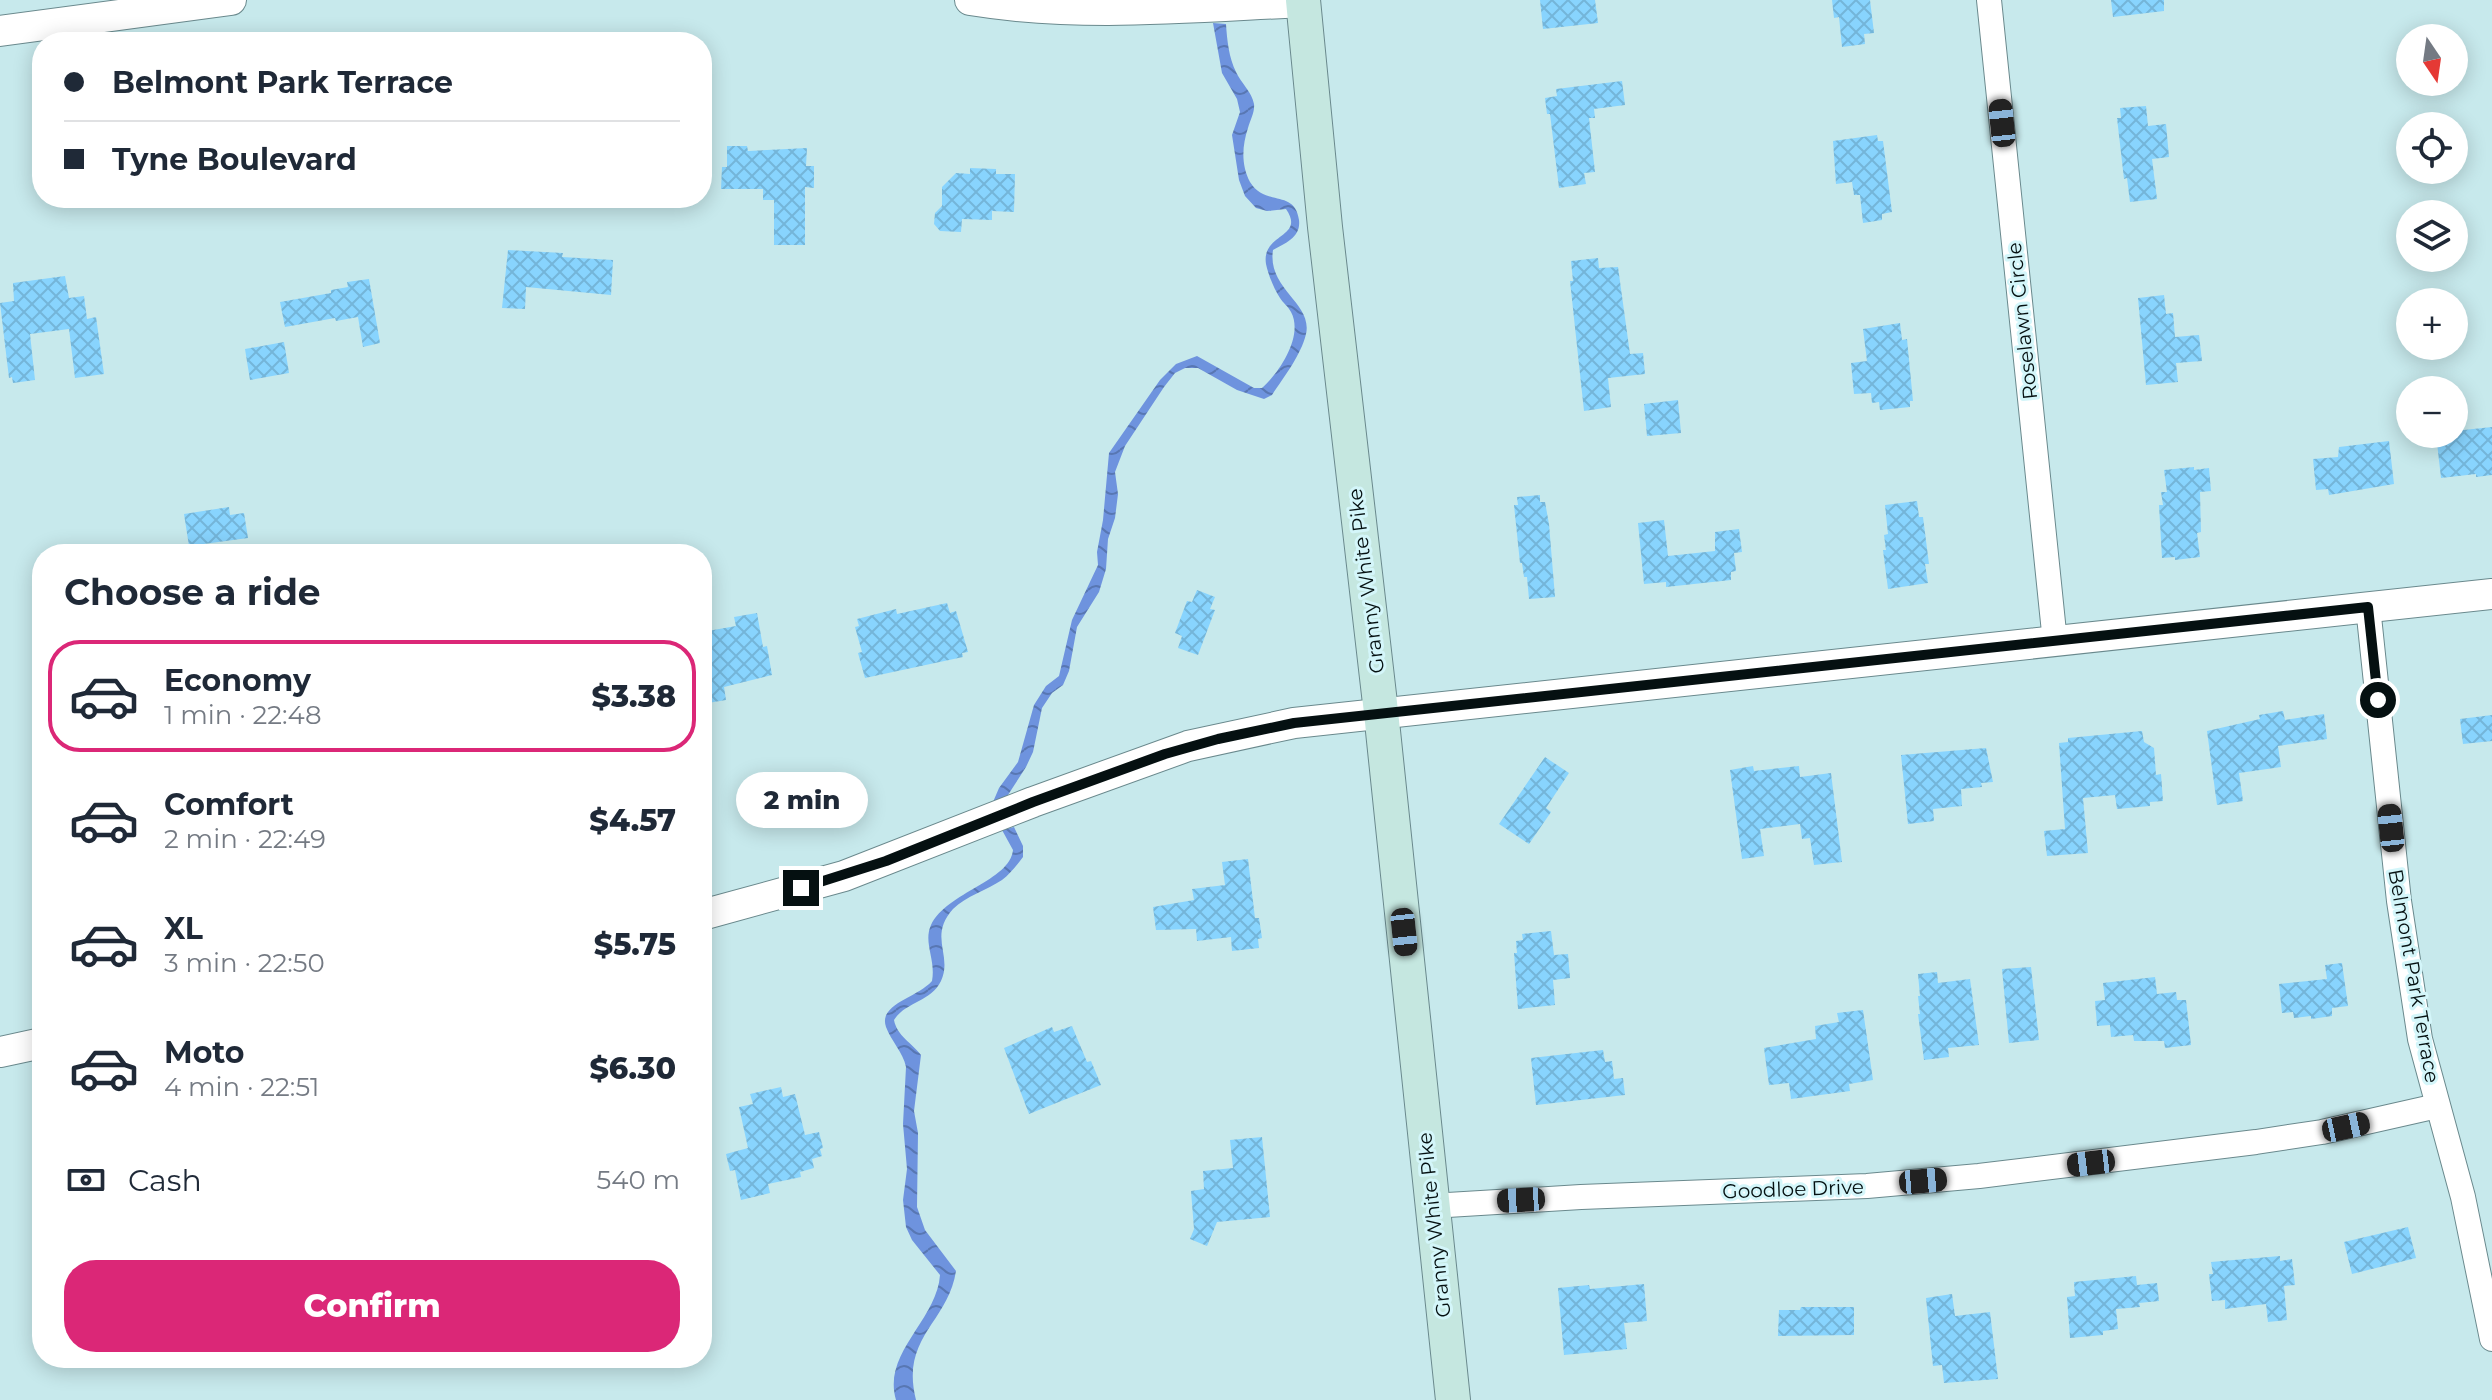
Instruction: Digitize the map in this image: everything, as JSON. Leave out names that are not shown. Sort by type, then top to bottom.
[{"type":"main road","name":"Granny White Pike","points":[[1304,1],[1325,227],[1381,712],[1453,1400]]},
{"type":"street","points":[[0,31],[231,0]]},
{"type":"street","points":[[970,0],[1083,10],[1304,1]]},
{"type":"street","name":"Roselawn Circle","points":[[1989,0],[2055,642]]},
{"type":"street","points":[[712,912],[844,876],[1033,802],[1188,746],[1294,723],[2492,594]]},
{"type":"street","name":"Belmont Park Terrace","points":[[2368,607],[2399,901],[2420,1039],[2463,1197],[2492,1339]]},
{"type":"street","points":[[0,1052],[32,1045]]},
{"type":"street","name":"Goodloe Drive","points":[[1431,1206],[1867,1186],[1965,1177],[2256,1142],[2322,1132],[2437,1106]]},
{"type":"water","points":[[1213,23],[1226,24],[1234,67],[1254,104],[1244,149],[1247,176],[1256,190],[1292,204],[1299,220],[1298,231],[1292,239],[1273,250],[1273,264],[1283,286],[1303,313],[1306,334],[1287,373],[1272,395],[1264,399],[1237,390],[1198,368],[1185,368],[1175,373],[1164,387],[1125,446],[1115,472],[1118,494],[1108,539],[1106,569],[1099,592],[1077,627],[1069,671],[1063,685],[1052,693],[1042,708],[1033,752],[1026,767],[1006,798],[993,802],[1018,762],[1034,705],[1046,686],[1059,676],[1072,620],[1098,565],[1109,453],[1160,380],[1176,364],[1197,356],[1254,388],[1262,388],[1282,364],[1292,343],[1294,322],[1266,264],[1270,246],[1287,231],[1291,218],[1286,209],[1267,211],[1256,208],[1245,196],[1239,180],[1232,135],[1240,112],[1237,99],[1222,73]]},
{"type":"water","points":[[1014,827],[1023,846],[1023,857],[1002,880],[953,909],[942,928],[944,972],[941,981],[931,993],[905,1009],[894,1020],[901,1035],[921,1055],[914,1111],[918,1133],[917,1207],[925,1230],[956,1271],[944,1304],[927,1331],[914,1361],[916,1400],[896,1400],[894,1383],[897,1367],[930,1307],[940,1275],[912,1240],[906,1227],[903,1200],[907,1169],[903,1124],[906,1067],[888,1032],[885,1019],[893,1007],[932,981],[928,938],[931,925],[950,904],[990,879],[1009,861],[1013,850],[1002,830]]},
{"type":"building","points":[[1540,0],[1595,0],[1598,23],[1543,29]]},
{"type":"building","points":[[1832,0],[1870,0],[1874,33],[1864,34],[1865,44],[1842,47],[1839,17],[1834,18]]},
{"type":"building","points":[[2111,0],[2164,0],[2164,11],[2113,17]]},
{"type":"building","points":[[1622,81],[1625,105],[1594,109],[1595,118],[1589,118],[1595,172],[1584,173],[1586,184],[1559,188],[1550,114],[1547,114],[1545,98],[1557,96],[1556,89]]},
{"type":"building","points":[[2146,106],[2148,126],[2166,124],[2169,157],[2152,159],[2157,199],[2130,202],[2127,178],[2124,179],[2117,118],[2121,118],[2120,108]]},
{"type":"building","points":[[1877,135],[1878,141],[1883,141],[1892,212],[1882,214],[1882,220],[1863,223],[1860,195],[1854,195],[1852,182],[1836,184],[1833,141]]},
{"type":"building","points":[[727,146],[747,146],[748,151],[807,148],[806,166],[814,166],[814,188],[805,187],[805,245],[774,245],[774,200],[763,200],[763,189],[721,189],[722,167],[727,167]]},
{"type":"building","points":[[970,168],[996,169],[996,174],[1015,174],[1014,212],[992,211],[992,220],[962,219],[961,232],[940,231],[934,224],[935,213],[942,206],[942,187],[956,173],[970,174]]},
{"type":"building","points":[[508,250],[613,260],[611,295],[526,287],[525,309],[502,308]]},
{"type":"building","points":[[1598,258],[1599,268],[1618,267],[1630,354],[1643,353],[1645,374],[1608,378],[1611,407],[1584,411],[1570,281],[1573,281],[1571,261]]},
{"type":"building","points":[[65,276],[69,298],[84,296],[87,319],[96,317],[104,374],[75,378],[69,329],[30,334],[35,380],[13,383],[12,377],[9,378],[0,303],[14,301],[13,283]]},
{"type":"building","points":[[369,279],[380,343],[363,347],[358,317],[285,327],[280,302],[331,293],[331,290],[348,287],[347,282]]},
{"type":"building","points":[[2164,295],[2166,314],[2173,313],[2175,337],[2199,335],[2202,361],[2176,363],[2178,382],[2146,385],[2138,298]]},
{"type":"building","points":[[1900,323],[1902,340],[1907,339],[1913,401],[1910,401],[1910,407],[1880,410],[1879,402],[1872,403],[1871,393],[1854,394],[1851,363],[1867,361],[1863,329]]},
{"type":"building","points":[[284,342],[289,373],[250,380],[245,349]]},
{"type":"building","points":[[1678,400],[1681,433],[1647,436],[1644,404]]},
{"type":"building","points":[[2492,427],[2492,475],[2441,478],[2438,448],[2468,448],[2468,430]]},
{"type":"building","points":[[2389,441],[2394,484],[2329,495],[2328,489],[2316,490],[2313,459],[2338,457],[2339,447]]},
{"type":"building","points":[[2194,467],[2194,470],[2209,468],[2211,491],[2200,492],[2201,532],[2197,533],[2200,557],[2162,558],[2159,505],[2163,505],[2161,492],[2167,492],[2164,470]]},
{"type":"building","points":[[1540,495],[1540,502],[1545,502],[1549,524],[1555,597],[1529,599],[1527,577],[1524,577],[1520,563],[1514,505],[1518,505],[1517,497]]},
{"type":"building","points":[[1917,501],[1919,517],[1923,517],[1929,564],[1925,564],[1928,583],[1888,589],[1883,550],[1886,550],[1884,535],[1888,534],[1885,505]]},
{"type":"building","points":[[229,507],[230,515],[244,513],[248,538],[189,544],[184,514]]},
{"type":"building","points":[[1664,520],[1668,556],[1715,551],[1715,532],[1739,529],[1742,552],[1734,553],[1736,571],[1731,572],[1731,580],[1666,587],[1666,582],[1644,584],[1638,523]]},
{"type":"building","points":[[1197,590],[1215,597],[1210,609],[1215,610],[1198,655],[1178,648],[1182,636],[1175,633],[1187,601],[1192,602]]},
{"type":"building","points":[[947,603],[950,613],[956,611],[968,652],[962,653],[963,657],[865,678],[858,653],[862,652],[855,627],[859,626],[857,619],[896,609],[897,614]]},
{"type":"building","points":[[757,613],[772,675],[724,687],[726,700],[712,702],[712,630],[736,626],[734,617]]},
{"type":"building","points":[[2283,711],[2285,720],[2324,714],[2327,739],[2278,746],[2281,767],[2239,773],[2243,801],[2217,805],[2207,731]]},
{"type":"building","points":[[2492,715],[2492,741],[2463,744],[2460,719]]},
{"type":"building","points":[[2142,731],[2144,742],[2154,748],[2156,775],[2161,774],[2163,801],[2150,802],[2150,806],[2117,809],[2115,795],[2083,798],[2088,853],[2047,856],[2044,831],[2065,829],[2059,743],[2068,742],[2068,738]]},
{"type":"building","points":[[1986,748],[1993,782],[1981,783],[1982,787],[1961,789],[1962,806],[1933,809],[1934,821],[1908,824],[1901,755]]},
{"type":"building","points":[[1545,757],[1569,773],[1546,808],[1551,812],[1529,844],[1499,824]]},
{"type":"building","points":[[1753,766],[1754,771],[1799,766],[1800,777],[1831,773],[1842,862],[1814,865],[1810,838],[1802,839],[1800,824],[1760,829],[1764,856],[1742,859],[1730,770]]},
{"type":"building","points":[[1248,859],[1255,918],[1259,918],[1262,938],[1258,939],[1259,948],[1232,951],[1231,937],[1197,941],[1196,929],[1156,930],[1153,907],[1194,900],[1192,889],[1225,885],[1222,862]]},
{"type":"building","points":[[1551,931],[1554,955],[1568,954],[1570,978],[1553,980],[1555,1005],[1518,1009],[1516,941],[1523,940],[1522,934]]},
{"type":"building","points":[[2342,963],[2348,1006],[2332,1008],[2332,1016],[2311,1019],[2311,1016],[2294,1018],[2293,1012],[2282,1013],[2279,984],[2327,979],[2325,965]]},
{"type":"building","points":[[2031,967],[2039,1040],[2009,1043],[2002,969]]},
{"type":"building","points":[[1937,972],[1938,983],[1970,979],[1979,1045],[1948,1048],[1949,1057],[1924,1060],[1918,1014],[1918,974]]},
{"type":"building","points":[[2155,977],[2157,994],[2176,992],[2177,1000],[2186,1000],[2191,1045],[2165,1048],[2164,1041],[2134,1041],[2133,1035],[2111,1037],[2110,1025],[2097,1026],[2095,1001],[2105,1000],[2103,983]]},
{"type":"building","points":[[1863,1010],[1873,1080],[1849,1084],[1850,1091],[1791,1099],[1789,1083],[1769,1085],[1764,1048],[1816,1039],[1815,1026],[1839,1022],[1837,1013]]},
{"type":"building","points":[[1072,1026],[1087,1062],[1091,1061],[1101,1085],[1029,1114],[1004,1048],[1052,1027],[1054,1032]]},
{"type":"building","points":[[1603,1050],[1605,1062],[1612,1061],[1614,1079],[1623,1078],[1625,1095],[1536,1105],[1531,1058]]},
{"type":"building","points":[[781,1087],[783,1097],[795,1094],[805,1135],[819,1132],[822,1156],[812,1159],[814,1168],[800,1172],[801,1177],[768,1184],[770,1193],[741,1200],[735,1170],[730,1171],[726,1154],[748,1148],[739,1107],[753,1104],[750,1094]]},
{"type":"building","points":[[1262,1137],[1270,1217],[1217,1222],[1207,1246],[1190,1239],[1194,1229],[1191,1191],[1204,1189],[1203,1171],[1233,1168],[1230,1140]]},
{"type":"building","points":[[2408,1227],[2416,1258],[2352,1274],[2344,1242]]},
{"type":"building","points":[[2280,1256],[2280,1261],[2292,1259],[2295,1285],[2284,1286],[2287,1320],[2268,1322],[2266,1304],[2225,1309],[2225,1300],[2212,1301],[2211,1262]]},
{"type":"building","points":[[2136,1276],[2137,1285],[2157,1283],[2159,1301],[2139,1303],[2140,1307],[2116,1309],[2118,1329],[2103,1331],[2103,1335],[2070,1338],[2067,1297],[2075,1296],[2074,1282]]},
{"type":"building","points":[[1644,1284],[1647,1321],[1624,1323],[1627,1349],[1564,1355],[1558,1288],[1589,1285],[1590,1289]]},
{"type":"building","points":[[1952,1294],[1955,1316],[1990,1312],[1998,1379],[1944,1383],[1942,1365],[1933,1366],[1926,1298]]},
{"type":"building","points":[[1801,1307],[1854,1307],[1854,1335],[1778,1336],[1779,1310],[1800,1310]]},
{"type":"route","points":[[801,888],[886,861],[1033,802],[1188,746],[1294,723],[1381,712],[2010,648],[2368,607],[2378,700]]}]
